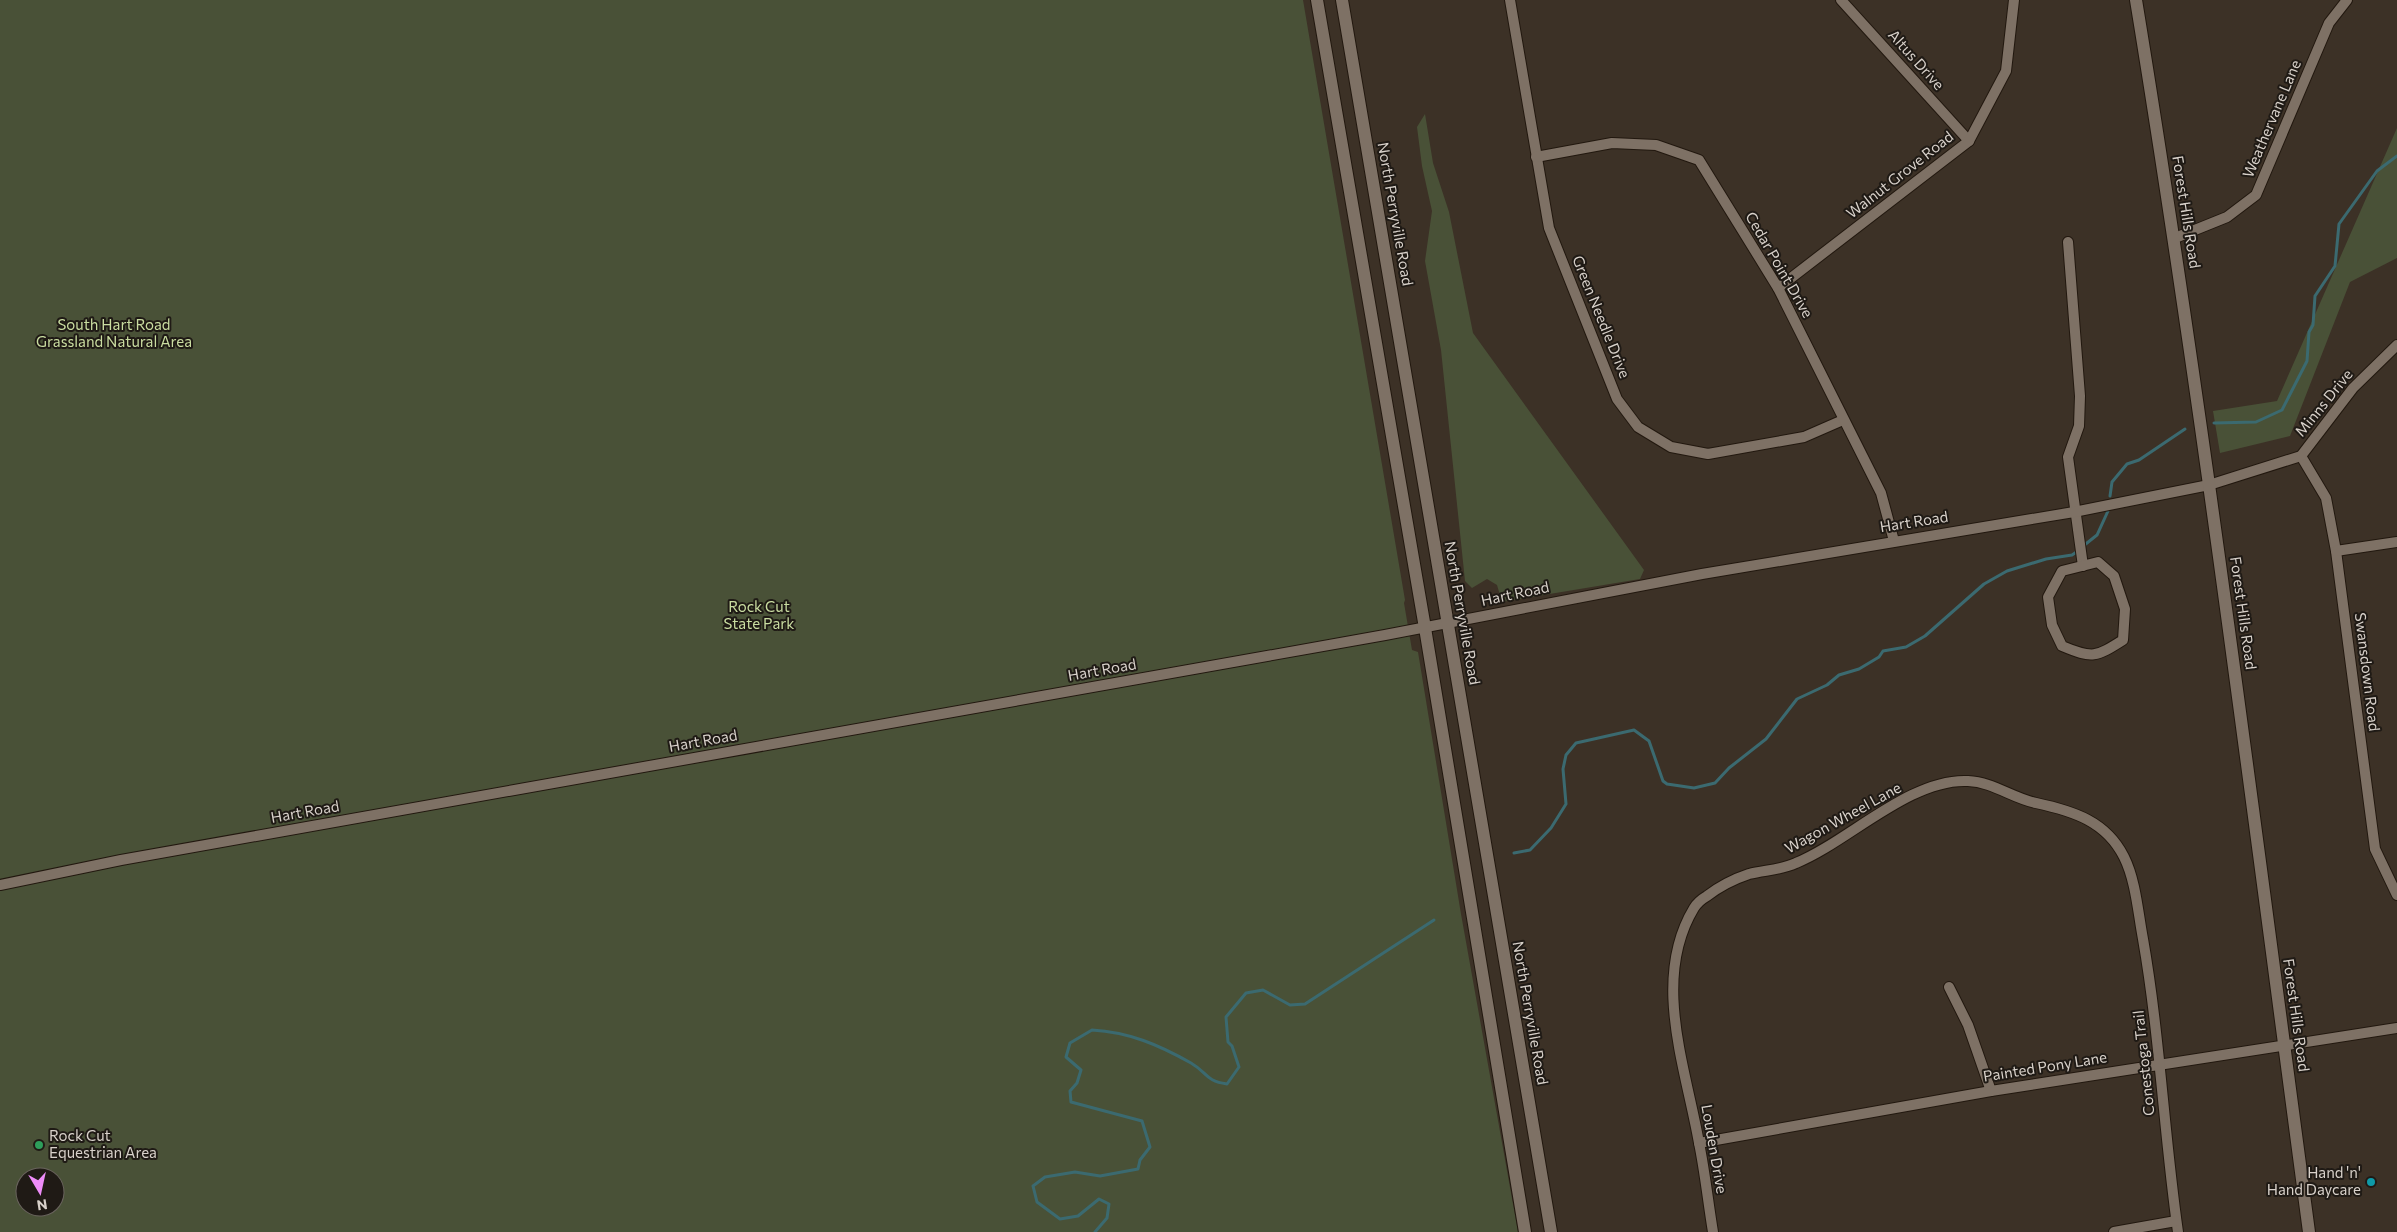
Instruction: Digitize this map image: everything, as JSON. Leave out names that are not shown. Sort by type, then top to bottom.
[{"type":"main road","points":[[1317,0],[1425,628],[1524,1232]]},
{"type":"main road","name":"North Perryville Road","points":[[1342,0],[1551,1232]]},
{"type":"main road","name":"Forest Hills Road","points":[[2136,0],[2175,238],[2210,485],[2309,1232]]},
{"type":"street","name":"Green Needle Drive","points":[[1510,0],[1549,228],[1617,399],[1638,427],[1671,446],[1708,454],[1804,436],[1843,420]]},
{"type":"street","name":"Altus Drive","points":[[1841,0],[1969,141]]},
{"type":"street","name":"Walnut Grove Road","points":[[1778,288],[1969,141],[2006,71],[2014,0]]},
{"type":"street","name":"Weathervane Lane","points":[[2175,238],[2227,217],[2256,195],[2329,23],[2347,0]]},
{"type":"street","name":"Cedar Point Drive","points":[[1536,157],[1612,143],[1656,145],[1699,160],[1778,288],[1881,493],[1894,541]]},
{"type":"street","points":[[2068,242],[2080,396],[2079,426],[2068,457],[2074,512],[2083,566]]},
{"type":"street","name":"Minns Drive","points":[[2210,485],[2301,456],[2354,388],[2397,345]]},
{"type":"street","name":"Swansdown Road","points":[[2301,456],[2326,498],[2336,551],[2375,848],[2397,895]]},
{"type":"street","name":"Hart Road","points":[[0,885],[122,860],[1425,628],[1578,596],[2074,512],[2210,485]]},
{"type":"street","points":[[2336,551],[2397,542]]},
{"type":"street","points":[[2098,562],[2114,576],[2125,609],[2123,640],[2100,655],[2082,655],[2062,646],[2052,625],[2048,597],[2062,571],[2083,566],[2098,562]]},
{"type":"street","name":"Wagon Wheel Lane","points":[[1684,1072],[1675,1014],[1674,972],[1680,941],[1695,905],[1720,886],[1751,874],[1795,864],[1820,851],[1898,802],[1925,790],[1948,783],[1968,781],[1996,786],[2032,802],[2061,808],[2091,820],[2110,836],[2125,859],[2134,892]]},
{"type":"street","name":"Conestoga Trail","points":[[2134,892],[2146,958],[2160,1064],[2178,1232]]},
{"type":"street","points":[[1949,987],[1968,1024],[1991,1091]]},
{"type":"street","name":"Painted Pony Lane","points":[[1699,1143],[1991,1091],[2284,1044],[2397,1028]]},
{"type":"street","name":"Louden Drive","points":[[1684,1072],[1699,1143],[1713,1232]]},
{"type":"street","points":[[2114,1232],[2176,1221]]},
{"type":"green space","name":"Rock Cut State Park","points":[[0,0],[1303,0],[1412,650],[1418,652],[1461,914],[1518,1232],[0,1232]]},
{"type":"green space","points":[[1425,114],[1433,163],[1449,212],[1473,333],[1644,570],[1640,579],[1502,602],[1497,585],[1487,579],[1472,588],[1465,581],[1441,350],[1425,261],[1432,211],[1422,166],[1417,127]]},
{"type":"green space","points":[[2397,128],[2397,258],[2350,282],[2290,436],[2220,453],[2213,411],[2277,401]]},
{"type":"waterway","points":[[2214,423],[2256,422],[2282,410],[2307,361],[2309,332],[2313,325],[2315,296],[2335,266],[2339,224],[2377,171],[2397,156]]},
{"type":"waterway","points":[[2110,496],[2112,482],[2127,464],[2139,460],[2185,429]]},
{"type":"waterway","points":[[2082,547],[2097,535],[2108,511]]},
{"type":"waterway","points":[[1514,853],[1530,850],[1551,828],[1566,804],[1563,769],[1566,755],[1576,743],[1634,730],[1649,741],[1663,781],[1667,784],[1694,788],[1715,783],[1729,768],[1766,739],[1797,699],[1827,685],[1839,675],[1859,669],[1879,657],[1883,651],[1906,647],[1925,636],[1984,584],[2007,571],[2046,559],[2072,555],[2078,551]]},
{"type":"waterway","points":[[1095,1232],[1107,1218],[1109,1204],[1099,1199],[1078,1216],[1060,1219],[1037,1202],[1033,1186],[1045,1177],[1075,1172],[1100,1176],[1138,1169],[1140,1160],[1150,1147],[1142,1121],[1071,1102],[1070,1091],[1077,1083],[1081,1070],[1066,1057],[1070,1043],[1092,1030],[1119,1033],[1143,1040],[1167,1051],[1191,1063],[1210,1079],[1227,1084],[1239,1067],[1232,1046],[1228,1042],[1226,1017],[1246,993],[1263,990],[1290,1005],[1305,1004],[1434,920]]},
{"type":"place","name":"Rock Cut Equestrian Area","points":[[39,1145]]},
{"type":"place","name":"Hand 'n' Hand Daycare","points":[[2371,1182]]},
{"type":"park label","name":"South Hart Road Grassland Natural Area","points":[[114,334]]}]
